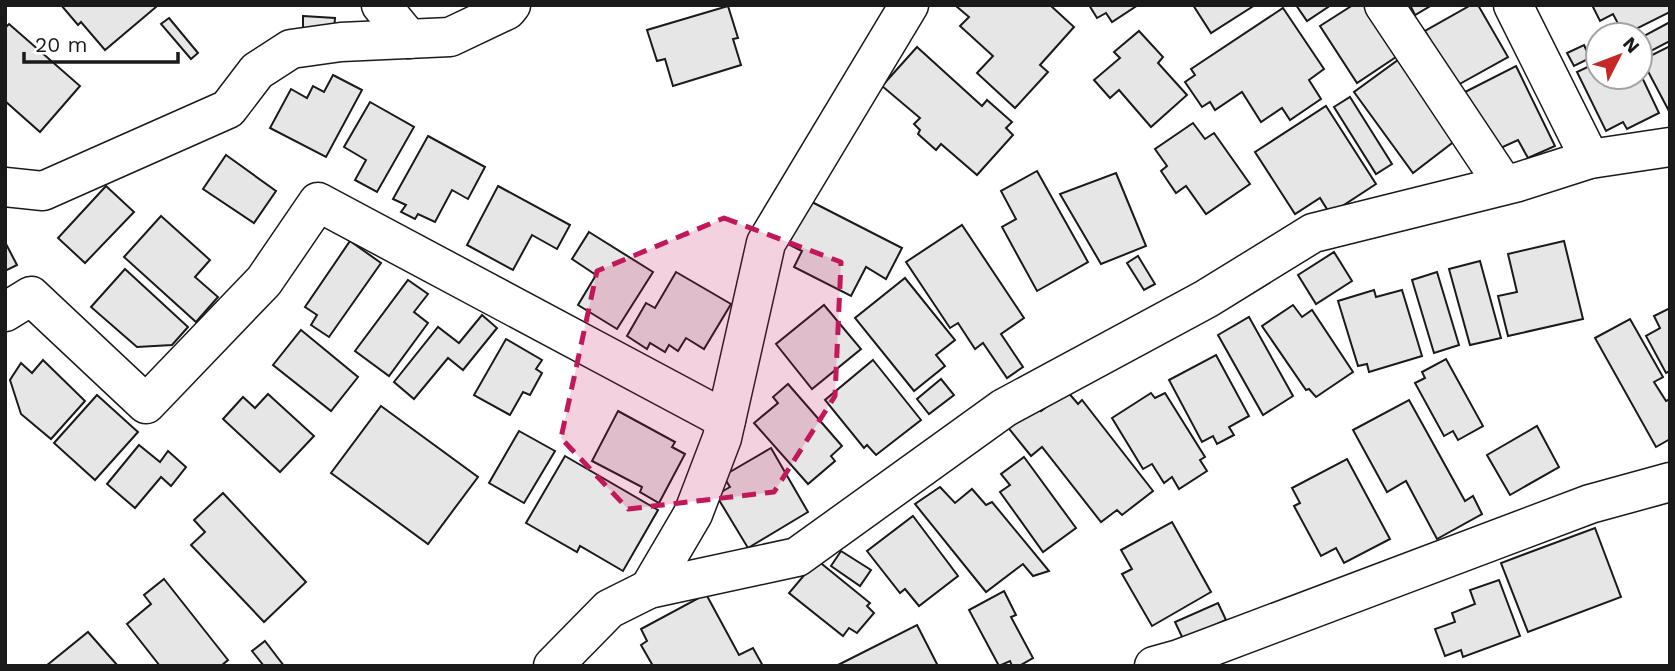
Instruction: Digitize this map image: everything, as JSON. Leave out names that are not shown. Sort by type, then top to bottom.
[{"type":"street","points":[[381,5],[409,39]]},
{"type":"street","points":[[5,187],[43,191],[228,109],[257,71],[292,49],[341,41],[450,37],[507,10],[511,5]]},
{"type":"street","points":[[649,589],[693,514],[726,420],[766,243],[909,5]]},
{"type":"street","points":[[1384,5],[1504,185]]},
{"type":"street","points":[[1513,5],[1590,159]]},
{"type":"street","points":[[553,666],[609,609],[649,589],[797,557],[1004,408],[1206,299],[1313,233],[1504,185],[1590,159],[1670,147]]},
{"type":"street","points":[[5,312],[31,296],[146,404],[264,281],[318,202],[726,420]]},
{"type":"street","points":[[1154,666],[1179,659],[1590,504],[1670,482]]},
{"type":"highlighted area","points":[[724,218],[841,262],[835,396],[774,492],[628,509],[561,438],[597,271]]},
{"type":"building","points":[[61,5],[156,7],[105,50],[81,22],[78,25]]},
{"type":"building","points":[[1050,5],[1074,27],[1040,65],[1048,72],[1015,108],[977,73],[993,56],[960,26],[969,17],[956,6]]},
{"type":"building","points":[[1089,5],[1138,5],[1112,22],[1106,13],[1097,18]]},
{"type":"building","points":[[1193,5],[1255,5],[1211,33]]},
{"type":"building","points":[[1296,5],[1331,5],[1307,21]]},
{"type":"building","points":[[1353,5],[1371,5],[1402,53],[1357,83],[1320,26]]},
{"type":"building","points":[[1410,5],[1432,5],[1415,15]]},
{"type":"building","points":[[1471,5],[1478,5],[1508,57],[1456,86],[1425,31]]},
{"type":"building","points":[[1592,5],[1670,5],[1670,12],[1652,21],[1617,21],[1613,14],[1600,21]]},
{"type":"building","points":[[728,6],[738,38],[733,39],[741,65],[673,86],[665,59],[657,61],[647,30]]},
{"type":"building","points":[[1283,8],[1324,69],[1309,80],[1321,99],[1290,120],[1282,108],[1261,122],[1242,92],[1215,110],[1210,102],[1202,107],[1185,82],[1195,75],[1191,69]]},
{"type":"building","points":[[303,16],[335,18],[334,31],[303,28]]},
{"type":"building","points":[[169,18],[198,53],[191,59],[161,24]]},
{"type":"building","points":[[1670,22],[1670,41],[1654,49],[1654,31]]},
{"type":"building","points":[[9,24],[80,86],[40,132],[5,101],[5,28]]},
{"type":"building","points":[[1139,31],[1163,57],[1158,63],[1187,95],[1151,127],[1119,90],[1110,98],[1094,80],[1120,58],[1114,52]]},
{"type":"building","points":[[1584,45],[1584,61],[1574,66],[1567,53]]},
{"type":"building","points":[[1670,46],[1670,113],[1654,83],[1654,54]]},
{"type":"building","points":[[917,47],[982,106],[987,100],[1012,122],[1006,128],[1013,135],[977,175],[941,144],[936,150],[918,134],[920,130],[914,124],[920,118],[882,86]]},
{"type":"building","points":[[1398,60],[1456,140],[1413,173],[1354,92]]},
{"type":"building","points":[[1516,66],[1555,146],[1528,158],[1518,140],[1494,151],[1465,92]]},
{"type":"building","points":[[1584,69],[1584,86],[1577,72]]},
{"type":"building","points":[[333,75],[362,90],[326,157],[270,128],[291,89],[307,98],[313,86],[324,92]]},
{"type":"building","points":[[1586,91],[1649,91],[1659,113],[1627,129],[1623,122],[1606,131]]},
{"type":"building","points":[[1350,97],[1392,164],[1376,174],[1334,107]]},
{"type":"building","points":[[370,102],[414,127],[377,192],[355,180],[366,160],[344,147]]},
{"type":"building","points":[[1326,106],[1376,184],[1330,214],[1320,198],[1295,214],[1255,152]]},
{"type":"building","points":[[1193,123],[1205,139],[1214,133],[1250,184],[1206,214],[1186,186],[1176,193],[1161,171],[1167,166],[1155,149]]},
{"type":"building","points":[[428,136],[485,167],[468,199],[452,190],[435,222],[418,214],[415,219],[401,212],[406,205],[393,199]]},
{"type":"building","points":[[226,155],[276,191],[254,223],[203,189]]},
{"type":"building","points":[[1037,171],[1088,262],[1037,291],[1002,227],[1016,219],[1001,191]]},
{"type":"building","points":[[1116,173],[1146,246],[1101,264],[1060,194]]},
{"type":"building","points":[[106,186],[134,212],[85,263],[58,238]]},
{"type":"building","points":[[498,186],[570,225],[557,249],[532,235],[513,270],[467,245]]},
{"type":"building","points":[[810,201],[902,248],[886,279],[866,267],[851,296],[794,267],[802,251],[788,244]]},
{"type":"building","points":[[161,216],[210,260],[195,277],[218,297],[196,322],[124,257]]},
{"type":"building","points":[[962,225],[1024,318],[1001,334],[1023,367],[1007,378],[983,343],[975,349],[958,323],[950,328],[906,262]]},
{"type":"building","points":[[589,232],[653,272],[617,329],[578,305],[596,275],[572,259]]},
{"type":"building","points":[[350,241],[381,263],[329,337],[311,325],[317,315],[305,307]]},
{"type":"building","points":[[1564,241],[1583,319],[1508,336],[1498,296],[1517,292],[1508,254]]},
{"type":"building","points":[[5,242],[17,265],[5,271]]},
{"type":"building","points":[[1334,252],[1352,281],[1316,304],[1298,275]]},
{"type":"building","points":[[1138,256],[1155,284],[1144,290],[1127,263]]},
{"type":"building","points":[[1480,261],[1501,338],[1470,345],[1449,269]]},
{"type":"building","points":[[125,269],[188,327],[172,345],[137,347],[91,307]]},
{"type":"building","points":[[676,272],[731,304],[704,349],[686,338],[678,351],[669,345],[665,352],[650,343],[647,349],[627,336],[646,303],[655,308]]},
{"type":"building","points":[[1437,272],[1459,345],[1434,353],[1412,280]]},
{"type":"building","points":[[905,278],[955,340],[936,355],[945,366],[914,391],[855,318]]},
{"type":"building","points":[[408,280],[428,294],[414,312],[428,323],[389,376],[355,351]]},
{"type":"building","points":[[1374,290],[1376,297],[1402,290],[1422,356],[1369,372],[1367,364],[1358,366],[1338,301]]},
{"type":"building","points":[[824,305],[861,349],[812,389],[776,344]]},
{"type":"building","points":[[1293,305],[1302,317],[1312,310],[1353,372],[1316,397],[1309,389],[1306,390],[1262,326]]},
{"type":"building","points":[[1670,308],[1670,371],[1666,373],[1646,336],[1660,328],[1654,316]]},
{"type":"building","points":[[482,315],[497,328],[463,370],[448,358],[414,399],[394,382],[438,327],[459,343]]},
{"type":"building","points":[[1249,317],[1293,396],[1263,415],[1218,335]]},
{"type":"building","points":[[1630,319],[1663,377],[1654,382],[1666,401],[1670,399],[1670,439],[1656,447],[1595,338]]},
{"type":"building","points":[[301,330],[358,377],[331,411],[273,365]]},
{"type":"building","points":[[506,339],[542,360],[536,369],[542,373],[530,395],[523,392],[510,415],[474,395]]},
{"type":"building","points":[[1216,355],[1249,416],[1229,427],[1234,435],[1217,444],[1213,436],[1202,442],[1169,380]]},
{"type":"building","points":[[1446,359],[1483,426],[1458,440],[1453,431],[1444,436],[1415,383],[1425,378],[1422,372]]},
{"type":"building","points":[[43,360],[85,401],[51,439],[21,414],[10,380],[21,363],[32,373]]},
{"type":"building","points":[[873,360],[921,420],[876,455],[867,445],[864,448],[825,400]]},
{"type":"building","points":[[941,379],[954,395],[929,414],[917,399]]},
{"type":"building","points":[[788,384],[842,446],[831,456],[835,461],[808,484],[754,423],[778,403],[773,397]]},
{"type":"building","points":[[1067,391],[1078,404],[1082,400],[1153,491],[1122,515],[1117,510],[1101,522],[1042,447],[1031,456],[1006,425],[1035,403],[1041,411]]},
{"type":"building","points":[[1151,393],[1155,398],[1165,393],[1205,457],[1200,460],[1207,471],[1179,489],[1172,477],[1164,483],[1152,464],[1143,469],[1112,418]]},
{"type":"building","points":[[268,394],[314,436],[280,472],[223,419],[243,397],[255,408]]},
{"type":"building","points":[[97,395],[138,432],[95,480],[54,443]]},
{"type":"building","points":[[1409,400],[1465,501],[1473,496],[1482,514],[1437,539],[1406,481],[1387,492],[1353,430]]},
{"type":"building","points":[[381,406],[478,477],[428,544],[331,473]]},
{"type":"building","points":[[618,411],[675,442],[672,447],[685,454],[659,503],[640,492],[642,487],[592,461]]},
{"type":"building","points":[[1537,426],[1559,467],[1510,495],[1487,455]]},
{"type":"building","points":[[519,431],[555,451],[524,503],[489,483]]},
{"type":"building","points":[[139,445],[160,462],[168,451],[186,467],[171,486],[161,477],[135,508],[107,484]]},
{"type":"building","points":[[771,448],[808,512],[748,548],[716,495],[730,487],[723,476]]},
{"type":"building","points":[[565,456],[658,510],[623,571],[580,546],[577,552],[526,523]]},
{"type":"building","points":[[1024,457],[1076,528],[1043,552],[1000,492],[1010,485],[1001,474]]},
{"type":"building","points":[[1347,459],[1390,539],[1344,563],[1336,548],[1321,556],[1294,506],[1300,503],[1292,488]]},
{"type":"building","points":[[940,487],[955,503],[972,489],[986,505],[992,502],[1049,571],[1033,576],[1023,564],[986,592],[915,504]]},
{"type":"building","points":[[223,493],[306,582],[264,622],[191,545],[205,532],[194,520]]},
{"type":"building","points":[[913,516],[958,576],[919,606],[905,589],[900,593],[867,551]]},
{"type":"building","points":[[1172,522],[1211,592],[1152,626],[1122,574],[1132,569],[1121,550]]},
{"type":"building","points":[[1595,528],[1621,597],[1528,632],[1501,563]]},
{"type":"building","points":[[841,551],[871,570],[860,586],[831,566]]},
{"type":"building","points":[[817,560],[870,603],[867,606],[874,613],[857,633],[849,628],[843,636],[789,593]]},
{"type":"building","points":[[164,579],[228,660],[221,666],[160,666],[127,624],[151,604],[144,595]]},
{"type":"building","points":[[1499,580],[1520,636],[1463,657],[1461,650],[1445,656],[1435,629],[1455,622],[1452,613],[1475,604],[1470,590]]},
{"type":"building","points":[[1004,591],[1016,615],[1011,617],[1033,658],[1019,666],[1012,666],[1010,661],[999,666],[969,610]]},
{"type":"building","points":[[706,594],[739,655],[753,648],[763,666],[653,666],[641,645],[647,641],[641,629]]},
{"type":"building","points":[[1218,603],[1226,620],[1183,639],[1175,622]]},
{"type":"building","points":[[917,625],[938,666],[836,666]]},
{"type":"building","points":[[88,632],[118,666],[46,666]]},
{"type":"building","points":[[265,641],[284,666],[264,666],[252,651]]}]
